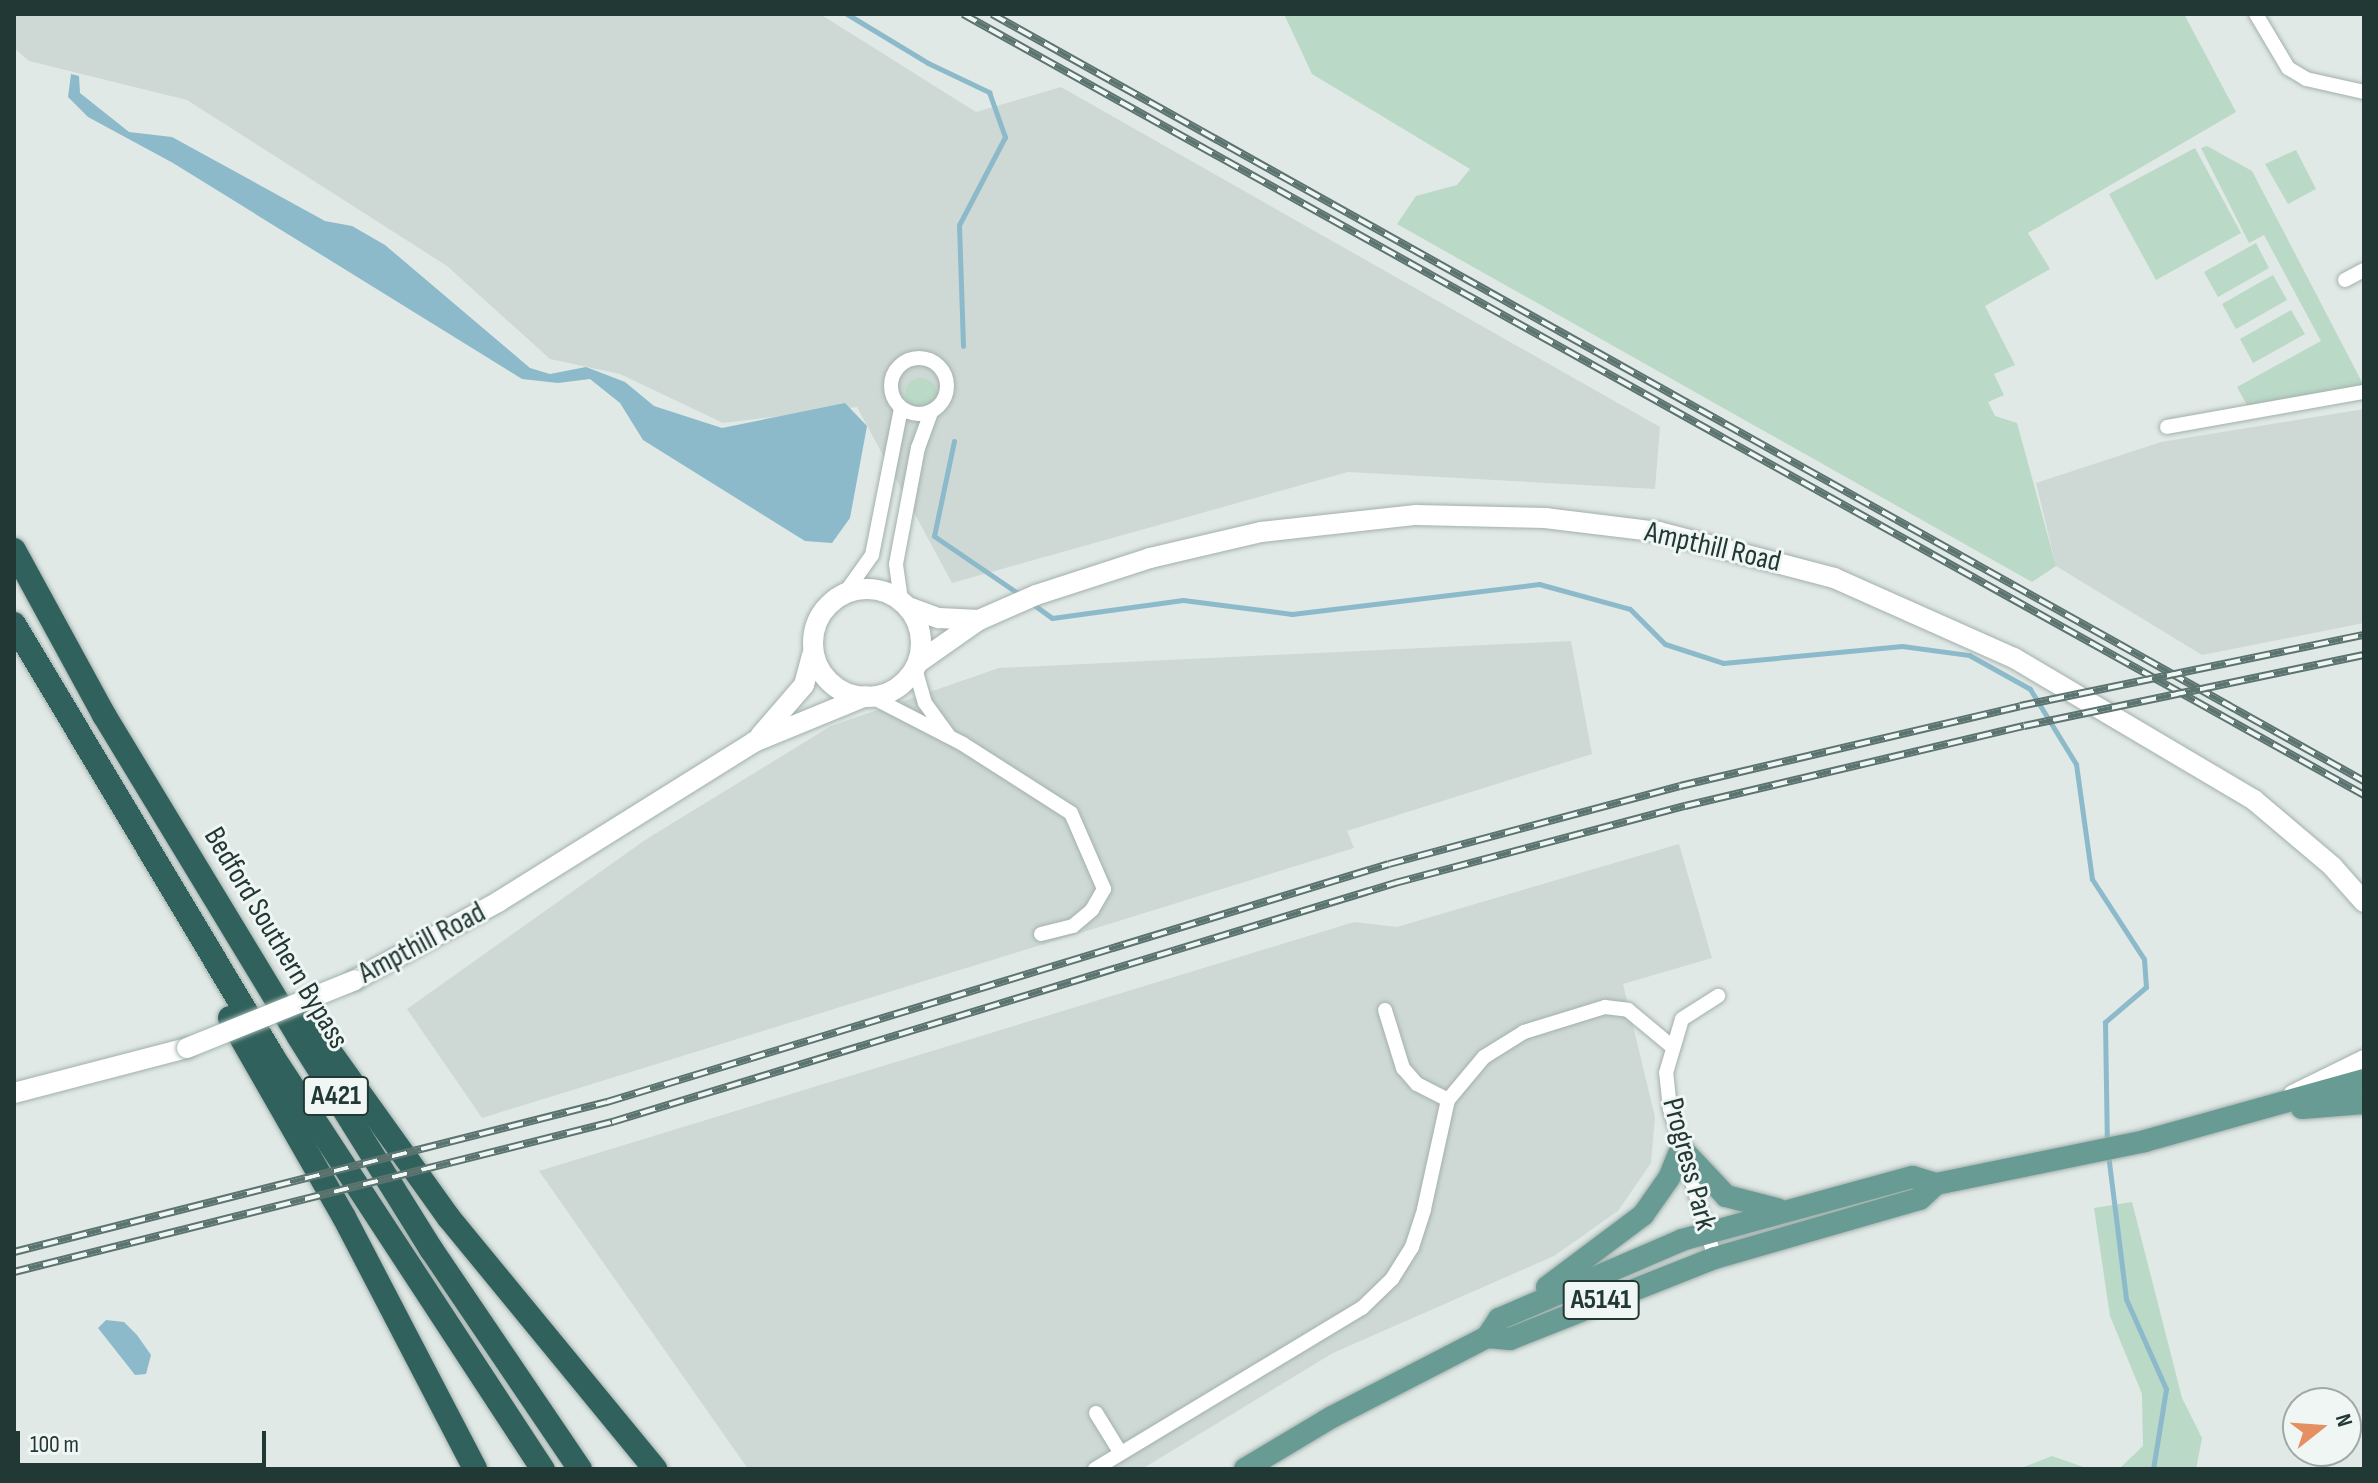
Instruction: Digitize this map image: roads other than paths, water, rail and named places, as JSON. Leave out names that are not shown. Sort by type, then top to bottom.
[{"type":"highway","name":"Bedford Southern Bypass","points":[[14,550],[104,715],[431,1249],[580,1469]]},
{"type":"highway","name":"Bedford Southern Bypass","points":[[14,624],[154,865],[416,1281],[543,1469]]},
{"type":"highway","points":[[104,715],[348,1080],[542,1337],[655,1469]]},
{"type":"highway","points":[[154,865],[221,1001],[344,1217],[475,1469]]},
{"type":"main road","name":"Ampthill Road","points":[[918,667],[979,620],[1012,605],[1222,539],[1373,519],[1545,518],[1707,543],[1874,593],[2025,664],[2254,800],[2322,857],[2364,902]]},
{"type":"main road","points":[[867,589],[904,604],[921,636],[918,667],[897,689],[869,696],[834,683],[812,656],[816,624],[828,605],[845,593],[867,589]]},
{"type":"main road","name":"Ampthill Road","points":[[904,604],[939,618],[979,620]]},
{"type":"main road","name":"Ampthill Road","points":[[754,742],[804,685],[812,656]]},
{"type":"main road","name":"Ampthill Road","points":[[14,1093],[187,1048],[355,980],[498,902],[754,742],[869,696]]},
{"type":"main road","points":[[2265,1110],[2364,1060]]},
{"type":"main road","name":"A5141","points":[[1245,1469],[1332,1417],[1487,1337],[1499,1319],[1540,1299],[1706,1232],[1913,1177],[1936,1184],[2145,1141],[2364,1080]]},
{"type":"main road","points":[[2265,1110],[2364,1103]]},
{"type":"main road","points":[[1540,1299],[1550,1281],[1605,1248],[1643,1215],[1669,1178],[1681,1148],[1726,1196],[1781,1210]]},
{"type":"main road","name":"A5141","points":[[1487,1337],[1510,1339],[1715,1258],[1920,1199],[1936,1184]]},
{"type":"street","points":[[2256,14],[2288,68],[2306,79],[2364,92]]},
{"type":"street","points":[[2345,280],[2364,270]]},
{"type":"street","points":[[904,604],[896,564],[918,448],[931,412],[943,401],[946,378],[937,364],[922,358],[907,361],[895,371],[892,395],[901,408],[916,414],[931,412]]},
{"type":"street","points":[[2167,427],[2364,392]]},
{"type":"street","points":[[845,593],[872,555],[901,408]]},
{"type":"street","points":[[918,667],[925,703],[948,736]]},
{"type":"street","points":[[869,696],[948,736],[1057,801],[1080,832],[1104,889],[1092,910],[1073,926],[1041,934]]},
{"type":"street","points":[[1095,1469],[1362,1308],[1392,1279],[1412,1247],[1424,1209],[1448,1100],[1484,1057],[1524,1032],[1572,1013],[1605,1007],[1628,1010],[1670,1045],[1682,1019],[1718,996]]},
{"type":"street","points":[[1385,1010],[1403,1068],[1417,1084],[1448,1100]]},
{"type":"street","name":"Progress Park","points":[[1670,1045],[1666,1073],[1681,1148],[1715,1258]]},
{"type":"street","points":[[1096,1413],[1120,1452]]},
{"type":"water","points":[[71,74],[79,76],[80,93],[129,132],[172,137],[325,221],[352,226],[385,245],[530,368],[550,374],[586,367],[625,382],[654,406],[722,428],[845,403],[867,426],[850,518],[832,543],[805,541],[643,440],[620,403],[590,379],[558,383],[522,379],[173,163],[88,117],[68,97]]},
{"type":"water","points":[[106,1320],[124,1322],[137,1335],[151,1355],[146,1374],[135,1375],[98,1328]]},
{"type":"waterway","points":[[847,14],[928,63],[989,92],[1005,137],[959,225],[963,346]]},
{"type":"waterway","points":[[954,441],[934,536],[1019,594]]},
{"type":"waterway","points":[[1030,602],[1052,618],[1183,600],[1292,614],[1539,584],[1630,609],[1665,644],[1723,663],[1902,646],[1969,655],[2030,689],[2076,764],[2092,879],[2144,959],[2146,987],[2105,1022],[2107,1144]]},
{"type":"waterway","points":[[2108,1154],[2126,1299],[2166,1389],[2153,1469]]},
{"type":"railway","points":[[963,14],[2364,795]]},
{"type":"railway","points":[[992,14],[2364,781]]},
{"type":"railway","points":[[14,1252],[607,1102],[1389,864],[1680,786],[2020,706],[2364,635]]},
{"type":"railway","points":[[14,1272],[612,1122],[1395,883],[1685,806],[2024,726],[2364,655]]}]
